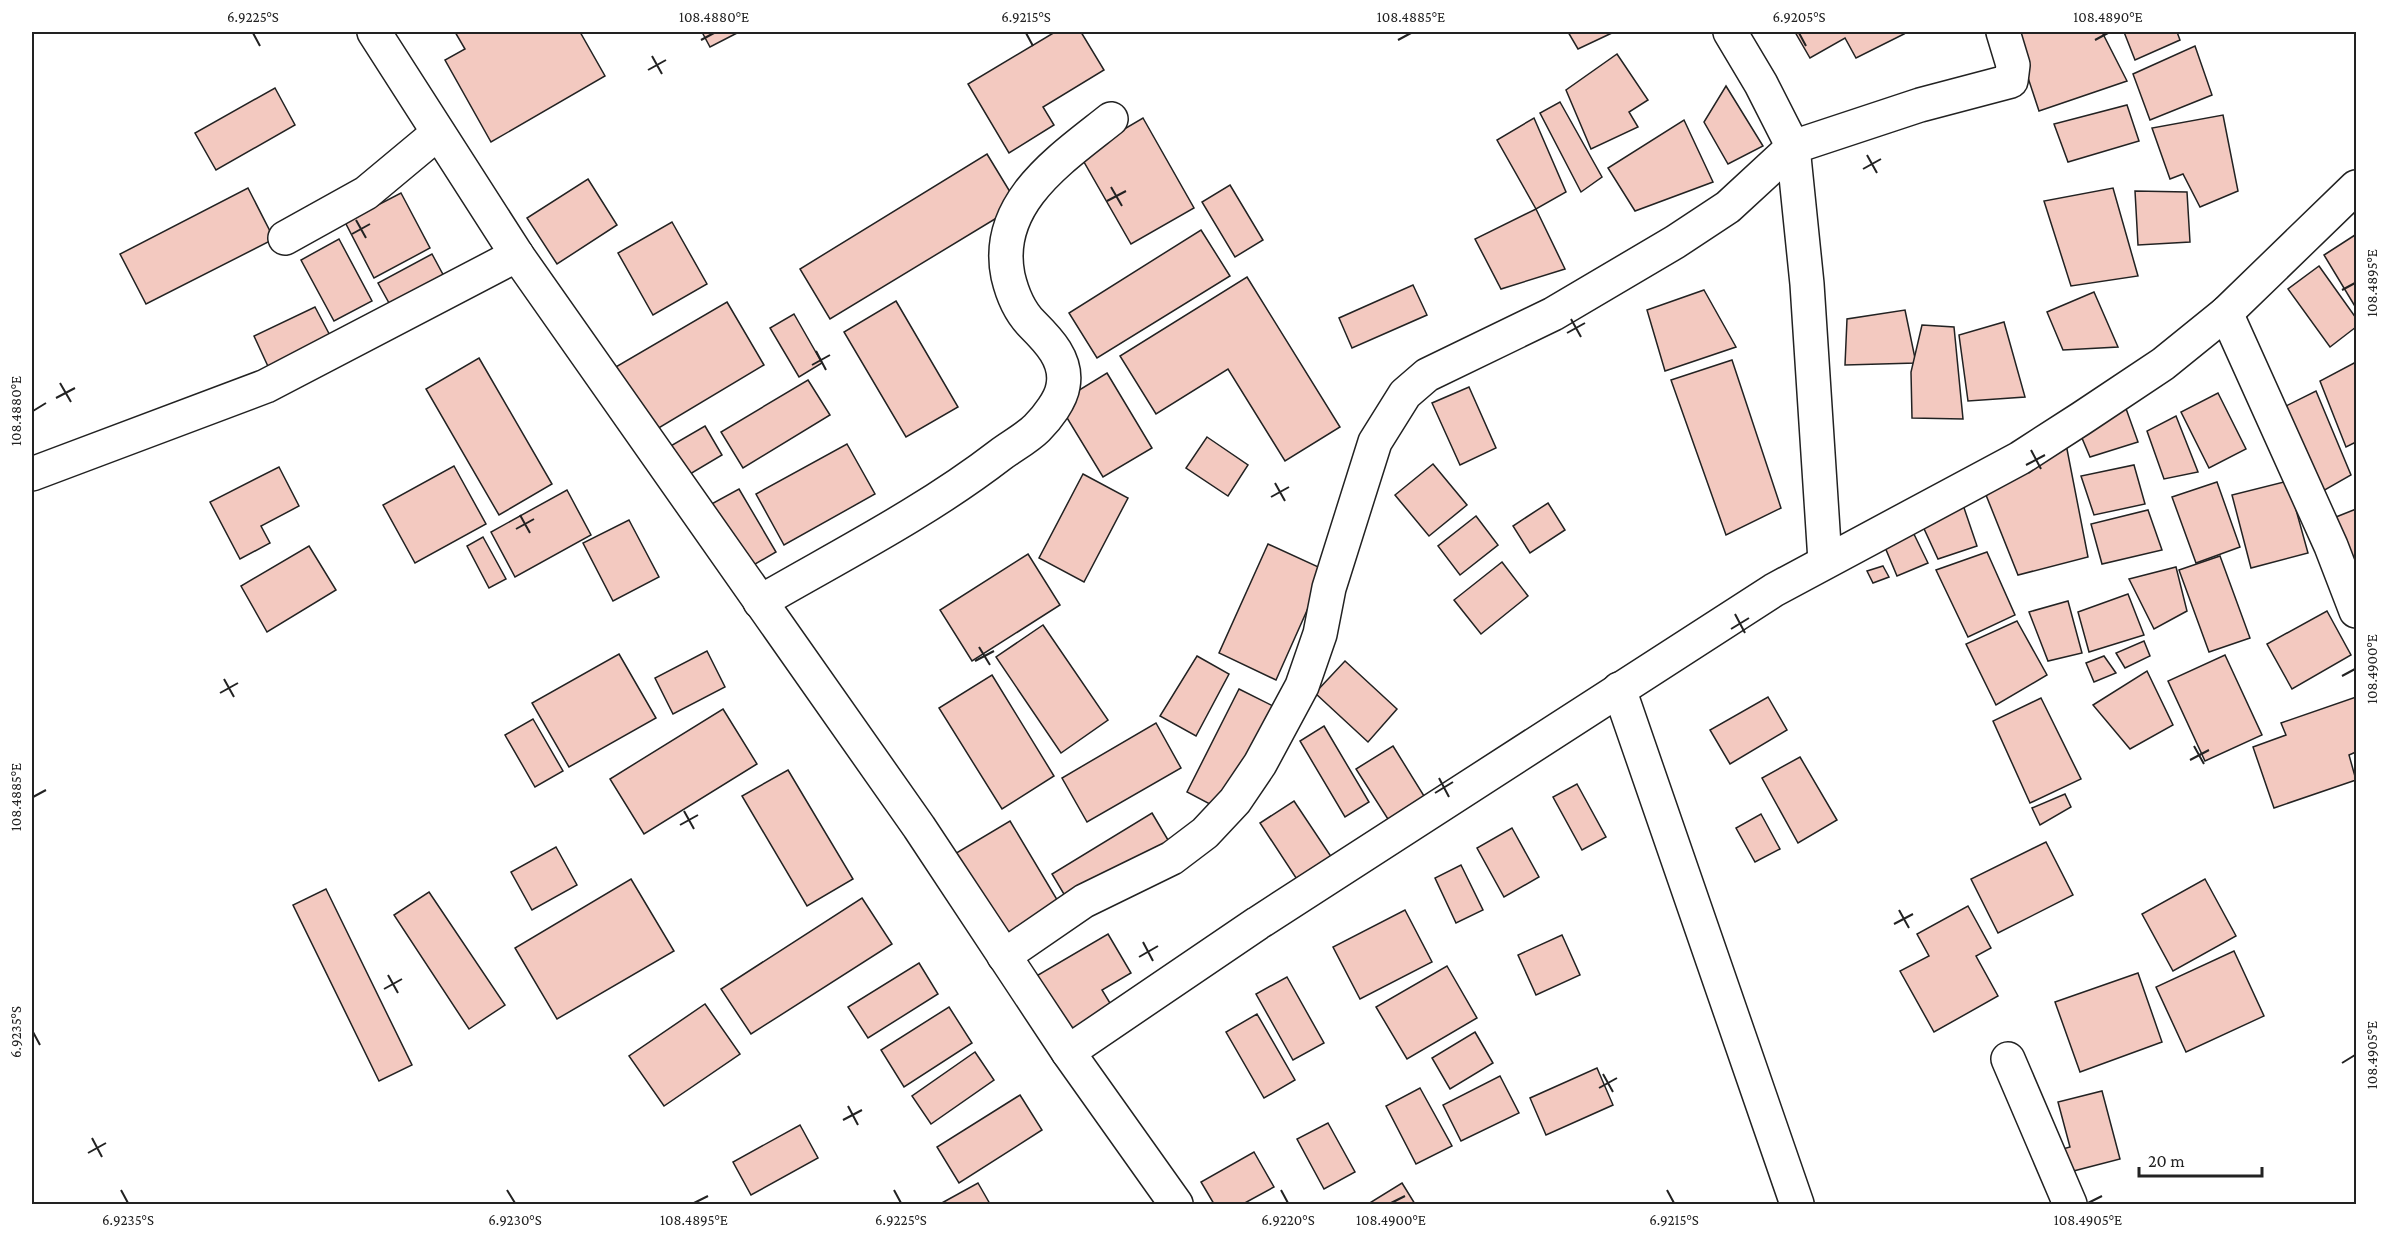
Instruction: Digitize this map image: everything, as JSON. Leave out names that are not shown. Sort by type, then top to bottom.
[{"type":"street","points":[[374,32],[517,255],[919,827],[1068,1052],[1176,1204]]},
{"type":"street","points":[[1730,32],[1761,84],[1793,147],[1807,284],[1825,561]]},
{"type":"street","points":[[1004,956],[1084,901],[1172,858],[1205,833],[1235,801],[1260,764],[1302,686],[1320,634],[1329,588],[1375,442],[1405,394],[1427,375],[1553,314],[1675,242],[1728,207],[1793,147],[1920,105],[2010,81],[2013,65],[2003,32]]},
{"type":"street","points":[[760,602],[959,487],[1037,428],[1055,405],[1063,386],[1062,364],[1048,337],[1020,309],[1011,287],[1004,256],[1008,230],[1024,196],[1065,156],[1111,119]]},
{"type":"street","points":[[285,238],[366,193],[438,134]]},
{"type":"street","points":[[1068,1052],[1258,923],[1774,590],[2020,458],[2163,364],[2226,313],[2356,187]]},
{"type":"street","points":[[32,474],[266,387],[517,255]]},
{"type":"street","points":[[2226,313],[2331,546],[2356,611]]},
{"type":"street","points":[[1618,689],[1797,1204]]},
{"type":"street","points":[[2008,1059],[2070,1204]]},
{"type":"building","points":[[455,32],[580,32],[605,76],[491,142],[445,60],[465,49]]},
{"type":"building","points":[[702,32],[739,32],[710,47]]},
{"type":"building","points":[[1055,32],[1081,32],[1104,70],[1043,107],[1054,125],[1009,153],[968,84]]},
{"type":"building","points":[[1568,32],[1614,32],[1578,49]]},
{"type":"building","points":[[1795,32],[1902,32],[1904,34],[1856,58],[1845,38],[1810,58]]},
{"type":"building","points":[[2013,32],[2102,32],[2127,81],[2039,111]]},
{"type":"building","points":[[2124,32],[2177,32],[2180,40],[2135,60]]},
{"type":"building","points":[[2195,46],[2212,95],[2150,120],[2133,74]]},
{"type":"building","points":[[1617,54],[1648,100],[1629,112],[1638,127],[1591,149],[1566,90]]},
{"type":"building","points":[[1726,86],[1763,146],[1728,164],[1704,122]]},
{"type":"building","points":[[275,88],[295,125],[216,170],[195,133]]},
{"type":"building","points":[[1560,102],[1602,177],[1581,192],[1540,113]]},
{"type":"building","points":[[2127,105],[2139,141],[2068,162],[2054,124]]},
{"type":"building","points":[[2223,115],[2238,191],[2200,207],[2183,174],[2170,179],[2152,128]]},
{"type":"building","points":[[1143,118],[1194,208],[1131,244],[1080,155]]},
{"type":"building","points":[[1534,118],[1566,192],[1536,209],[1497,140]]},
{"type":"building","points":[[1684,120],[1713,182],[1635,211],[1608,168]]},
{"type":"building","points":[[987,154],[1018,205],[830,319],[800,269]]},
{"type":"building","points":[[588,179],[617,225],[557,264],[527,218]]},
{"type":"building","points":[[1230,185],[1263,240],[1235,257],[1202,202]]},
{"type":"building","points":[[248,188],[274,239],[146,304],[120,254]]},
{"type":"building","points":[[2113,188],[2138,276],[2071,286],[2044,201]]},
{"type":"building","points":[[2135,191],[2187,192],[2190,242],[2138,245]]},
{"type":"building","points":[[401,193],[430,248],[374,278],[345,222]]},
{"type":"building","points":[[1536,209],[1565,269],[1501,289],[1475,239]]},
{"type":"building","points":[[672,222],[707,284],[653,315],[618,253]]},
{"type":"building","points":[[1201,230],[1230,276],[1097,358],[1069,313]]},
{"type":"building","points":[[2355,235],[2356,238],[2356,308],[2324,255]]},
{"type":"building","points":[[339,239],[372,301],[334,321],[301,260]]},
{"type":"building","points":[[432,254],[447,282],[394,312],[378,283]]},
{"type":"building","points":[[2319,266],[2356,318],[2356,327],[2330,347],[2288,289]]},
{"type":"building","points":[[1247,277],[1340,427],[1285,461],[1228,369],[1156,414],[1120,356]]},
{"type":"building","points":[[1413,285],[1427,315],[1352,348],[1339,318]]},
{"type":"building","points":[[1704,290],[1736,347],[1665,371],[1647,310]]},
{"type":"building","points":[[2094,292],[2118,347],[2063,350],[2047,312]]},
{"type":"building","points":[[896,301],[958,407],[906,437],[844,332]]},
{"type":"building","points":[[727,302],[764,365],[652,432],[614,368]]},
{"type":"building","points":[[315,307],[335,345],[272,375],[254,336]]},
{"type":"building","points":[[1905,310],[1916,363],[1845,365],[1847,319]]},
{"type":"building","points":[[794,314],[822,363],[799,377],[770,328]]},
{"type":"building","points":[[2004,322],[2025,397],[1968,401],[1959,335]]},
{"type":"building","points":[[1922,325],[1954,327],[1963,419],[1912,418],[1911,372]]},
{"type":"building","points":[[479,358],[552,484],[499,515],[426,389]]},
{"type":"building","points":[[1732,360],[1781,508],[1726,535],[1671,380]]},
{"type":"building","points":[[2356,362],[2356,442],[2346,447],[2320,381]]},
{"type":"building","points":[[1107,373],[1152,448],[1103,477],[1058,403]]},
{"type":"building","points":[[808,380],[830,415],[743,468],[721,432]]},
{"type":"building","points":[[1469,387],[1496,448],[1460,465],[1432,403]]},
{"type":"building","points":[[2316,391],[2351,475],[2316,495],[2284,407]]},
{"type":"building","points":[[2218,393],[2246,449],[2209,468],[2181,412]]},
{"type":"building","points":[[2124,403],[2138,442],[2090,457],[2079,431]]},
{"type":"building","points":[[2176,416],[2198,472],[2164,479],[2147,431]]},
{"type":"building","points":[[705,426],[722,455],[680,480],[662,451]]},
{"type":"building","points":[[1207,437],[1248,465],[1228,496],[1186,468]]},
{"type":"building","points":[[847,444],[875,494],[784,545],[756,494]]},
{"type":"building","points":[[2066,444],[2088,557],[2018,575],[1986,495]]},
{"type":"building","points":[[1433,464],[1467,505],[1429,536],[1395,495]]},
{"type":"building","points":[[2134,465],[2145,504],[2094,515],[2081,476]]},
{"type":"building","points":[[454,466],[486,524],[415,563],[383,505]]},
{"type":"building","points":[[279,467],[299,506],[261,526],[270,543],[240,559],[210,502]]},
{"type":"building","points":[[1083,474],[1128,498],[1084,582],[1039,558]]},
{"type":"building","points":[[2288,481],[2308,553],[2251,568],[2232,495]]},
{"type":"building","points":[[2217,482],[2240,547],[2196,563],[2172,497]]},
{"type":"building","points":[[739,489],[776,552],[743,571],[706,507]]},
{"type":"building","points":[[567,490],[591,535],[515,577],[491,532]]},
{"type":"building","points":[[1961,499],[1977,546],[1938,559],[1920,520]]},
{"type":"building","points":[[1548,503],[1565,530],[1530,553],[1513,526]]},
{"type":"building","points":[[2356,509],[2356,567],[2336,517]]},
{"type":"building","points":[[2148,510],[2162,550],[2102,564],[2091,524]]},
{"type":"building","points":[[1476,516],[1498,545],[1460,575],[1438,546]]},
{"type":"building","points":[[629,520],[659,577],[613,601],[583,543]]},
{"type":"building","points":[[1910,526],[1928,563],[1897,576],[1882,540]]},
{"type":"building","points":[[483,537],[506,579],[489,588],[467,546]]},
{"type":"building","points":[[1268,544],[1325,570],[1276,680],[1219,653]]},
{"type":"building","points":[[309,546],[336,590],[267,632],[241,586]]},
{"type":"building","points":[[1987,552],[2015,615],[1968,637],[1936,570]]},
{"type":"building","points":[[1028,554],[1060,605],[972,661],[940,610]]},
{"type":"building","points":[[2220,556],[2250,638],[2209,652],[2179,570]]},
{"type":"building","points":[[1502,562],[1528,596],[1481,634],[1454,600]]},
{"type":"building","points":[[1883,566],[1889,577],[1873,583],[1867,571]]},
{"type":"building","points":[[2176,567],[2187,611],[2154,629],[2129,579]]},
{"type":"building","points":[[2128,594],[2144,635],[2089,652],[2078,612]]},
{"type":"building","points":[[2068,601],[2082,653],[2048,661],[2029,612]]},
{"type":"building","points":[[2327,611],[2351,655],[2292,689],[2267,644]]},
{"type":"building","points":[[2017,621],[2047,675],[1996,705],[1966,644]]},
{"type":"building","points":[[1043,625],[1108,720],[1061,753],[996,657]]},
{"type":"building","points":[[2144,641],[2150,656],[2125,668],[2116,653]]},
{"type":"building","points":[[707,651],[725,687],[673,714],[655,678]]},
{"type":"building","points":[[619,654],[656,718],[569,767],[532,703]]},
{"type":"building","points":[[2225,655],[2262,735],[2205,761],[2168,681]]},
{"type":"building","points":[[1197,656],[1229,674],[1196,736],[1160,716]]},
{"type":"building","points":[[2104,656],[2116,673],[2094,682],[2086,663]]},
{"type":"building","points":[[1345,661],[1397,709],[1368,742],[1315,693]]},
{"type":"building","points":[[2147,671],[2173,725],[2130,749],[2093,705]]},
{"type":"building","points":[[992,675],[1054,776],[1002,809],[939,708]]},
{"type":"building","points":[[1239,689],[1275,707],[1223,811],[1187,792]]},
{"type":"building","points":[[1768,697],[1787,730],[1730,764],[1710,730]]},
{"type":"building","points":[[2356,697],[2356,752],[2349,755],[2356,780],[2274,808],[2253,747],[2286,735],[2281,723]]},
{"type":"building","points":[[2041,698],[2081,779],[2030,803],[1993,721]]},
{"type":"building","points":[[723,709],[757,764],[644,834],[610,779]]},
{"type":"building","points":[[533,719],[563,771],[535,787],[505,735]]},
{"type":"building","points":[[1156,723],[1181,768],[1087,822],[1062,778]]},
{"type":"building","points":[[1324,726],[1369,802],[1345,817],[1300,741]]},
{"type":"building","points":[[1393,746],[1429,804],[1393,827],[1356,769]]},
{"type":"building","points":[[1800,757],[1837,820],[1798,843],[1762,778]]},
{"type":"building","points":[[788,770],[853,879],[807,906],[742,796]]},
{"type":"building","points":[[1577,784],[1606,837],[1582,850],[1553,797]]},
{"type":"building","points":[[2065,794],[2071,807],[2040,825],[2032,808]]},
{"type":"building","points":[[1294,801],[1336,864],[1302,887],[1260,823]]},
{"type":"building","points":[[1152,813],[1171,845],[1071,906],[1052,874]]},
{"type":"building","points":[[1761,814],[1780,849],[1755,862],[1736,828]]},
{"type":"building","points":[[1010,821],[1062,908],[1004,942],[953,855]]},
{"type":"building","points":[[1512,828],[1539,877],[1504,897],[1477,848]]},
{"type":"building","points":[[2046,842],[2073,895],[1998,933],[1971,879]]},
{"type":"building","points":[[556,847],[577,885],[532,910],[511,872]]},
{"type":"building","points":[[1461,865],[1483,910],[1456,923],[1435,878]]},
{"type":"building","points":[[631,879],[674,951],[557,1019],[515,948]]},
{"type":"building","points":[[2205,879],[2236,936],[2173,971],[2142,914]]},
{"type":"building","points":[[326,889],[412,1065],[379,1081],[293,905]]},
{"type":"building","points":[[429,892],[505,1005],[469,1029],[394,915]]},
{"type":"building","points":[[862,898],[892,944],[751,1034],[721,989]]},
{"type":"building","points":[[1968,906],[1991,948],[1976,956],[1998,996],[1934,1032],[1900,971],[1929,956],[1917,934]]},
{"type":"building","points":[[1405,910],[1432,962],[1360,999],[1333,947]]},
{"type":"building","points":[[1108,934],[1131,973],[1102,990],[1113,1008],[1067,1035],[1033,978]]},
{"type":"building","points":[[1562,935],[1580,975],[1536,995],[1518,955]]},
{"type":"building","points":[[2234,951],[2264,1016],[2186,1052],[2156,987]]},
{"type":"building","points":[[919,963],[938,994],[868,1038],[848,1007]]},
{"type":"building","points":[[1447,966],[1477,1018],[1407,1059],[1376,1007]]},
{"type":"building","points":[[2138,973],[2162,1042],[2080,1072],[2055,1002]]},
{"type":"building","points":[[1287,977],[1324,1043],[1293,1060],[1256,994]]},
{"type":"building","points":[[705,1004],[740,1054],[664,1106],[629,1056]]},
{"type":"building","points":[[949,1007],[972,1043],[904,1087],[881,1050]]},
{"type":"building","points":[[1257,1014],[1295,1080],[1264,1098],[1226,1032]]},
{"type":"building","points":[[1475,1032],[1493,1063],[1450,1089],[1432,1058]]},
{"type":"building","points":[[975,1052],[994,1080],[931,1124],[912,1096]]},
{"type":"building","points":[[1597,1068],[1613,1105],[1546,1135],[1530,1098]]},
{"type":"building","points":[[1500,1076],[1519,1113],[1461,1141],[1443,1105]]},
{"type":"building","points":[[1420,1088],[1452,1146],[1416,1164],[1386,1106]]},
{"type":"building","points":[[2102,1091],[2120,1159],[2058,1175],[2052,1152],[2070,1147],[2058,1102]]},
{"type":"building","points":[[1020,1095],[1042,1130],[959,1183],[937,1147]]},
{"type":"building","points":[[1328,1123],[1355,1172],[1324,1189],[1297,1139]]},
{"type":"building","points":[[800,1125],[818,1158],[751,1195],[733,1162]]},
{"type":"building","points":[[1254,1152],[1274,1187],[1243,1204],[1214,1204],[1201,1182]]},
{"type":"building","points":[[978,1183],[990,1204],[940,1204]]},
{"type":"building","points":[[1402,1183],[1415,1204],[1368,1204]]}]
